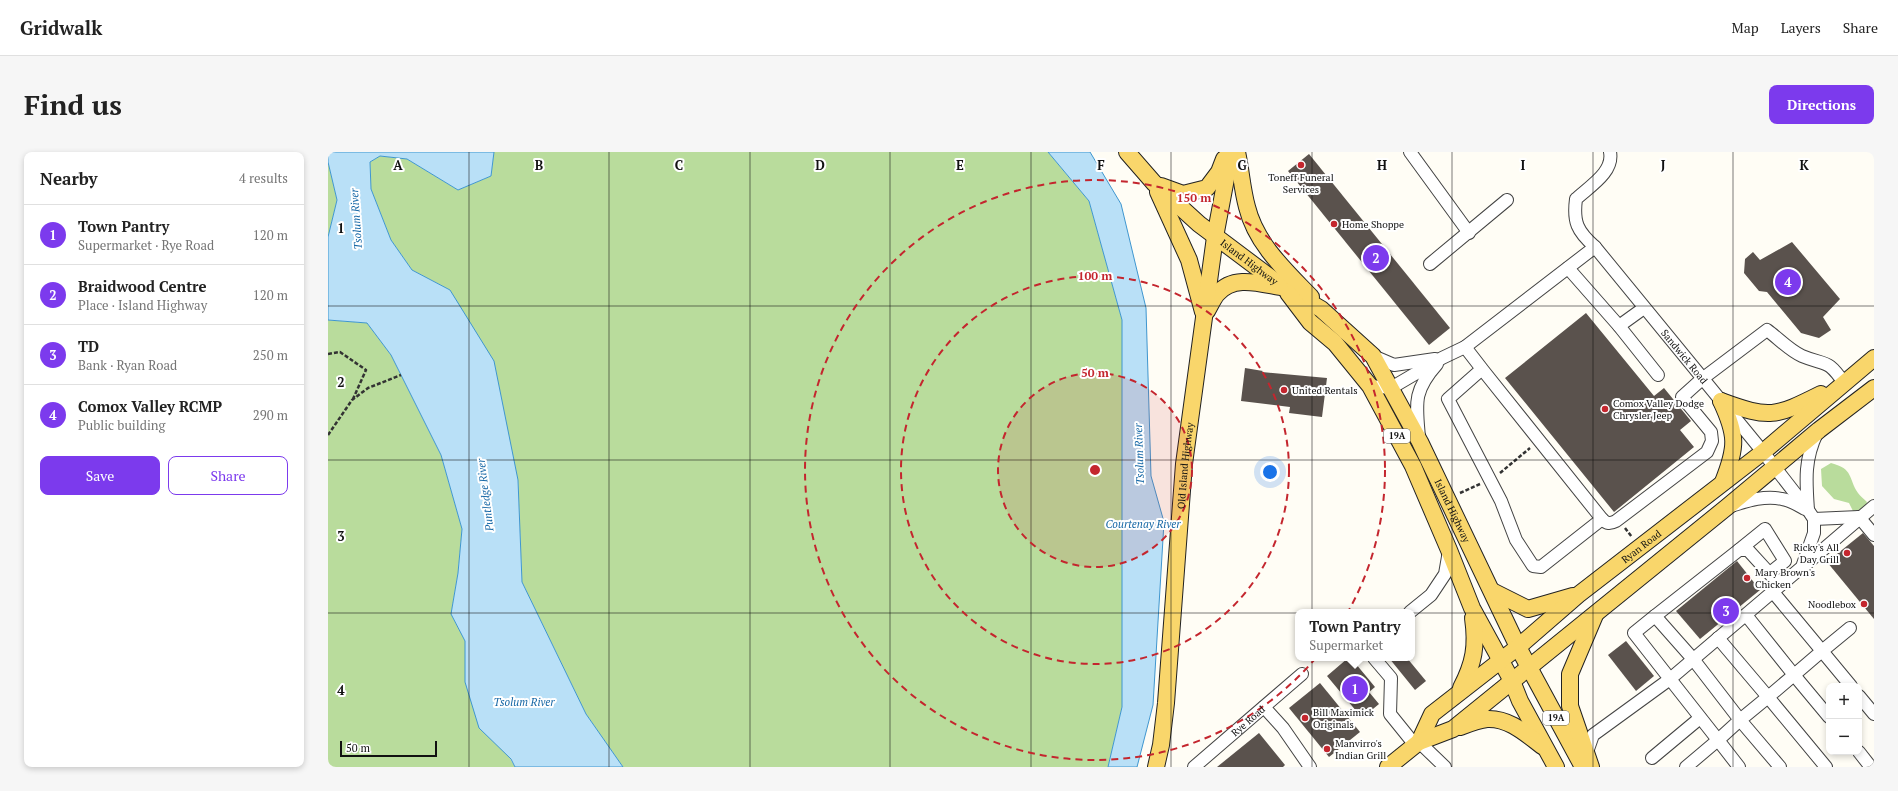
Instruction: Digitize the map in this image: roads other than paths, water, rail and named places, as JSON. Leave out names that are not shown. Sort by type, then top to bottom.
[{"type":"main road","points":[[1127,152],[1154,183],[1185,250],[1204,316]]},
{"type":"main road","points":[[1154,183],[1183,194],[1207,188],[1219,172],[1227,152]]},
{"type":"main road","name":"Old Island Highway","points":[[1156,767],[1161,745],[1166,703],[1184,464],[1215,237],[1231,152]]},
{"type":"main road","points":[[1237,152],[1245,202],[1254,226],[1273,256],[1321,309]]},
{"type":"main road","name":"Island Highway","points":[[1154,183],[1215,237],[1283,287],[1321,309],[1373,356],[1420,442],[1539,688],[1587,762]]},
{"type":"main road","points":[[1204,316],[1217,294],[1230,284],[1243,281],[1283,287]]},
{"type":"main road","name":"Island Highway","points":[[1283,287],[1310,322],[1335,343],[1370,386],[1413,466],[1472,608],[1512,681],[1520,702],[1556,767]]},
{"type":"main road","name":"Ryan Road","points":[[1417,743],[1432,714],[1458,692],[1518,647],[1578,595],[1763,452],[1874,358]]},
{"type":"main road","points":[[1721,401],[1756,413],[1769,414],[1781,412],[1844,383]]},
{"type":"main road","name":"Ryan Road","points":[[1388,767],[1417,743],[1453,729],[1727,507],[1819,430],[1874,388]]},
{"type":"main road","points":[[1721,401],[1732,425],[1734,440],[1731,463],[1722,483]]},
{"type":"main road","points":[[1492,592],[1528,609],[1578,595]]},
{"type":"main road","points":[[1458,692],[1470,670],[1474,655],[1476,636],[1472,608]]},
{"type":"main road","points":[[1587,762],[1570,706],[1570,674],[1596,612]]},
{"type":"main road","points":[[1453,729],[1486,719],[1504,720],[1548,751]]},
{"type":"street","points":[[1410,152],[1469,233]]},
{"type":"street","name":"Sandwick Road","points":[[1610,152],[1610,165],[1603,174],[1576,199],[1574,214],[1576,225],[1584,238],[1595,248],[1763,452],[1811,515]]},
{"type":"street","points":[[1430,264],[1507,200]]},
{"type":"street","points":[[1370,386],[1391,388],[1442,358],[1465,347],[1595,248]]},
{"type":"street","points":[[1568,268],[1619,326],[1658,375]]},
{"type":"street","points":[[1619,326],[1644,308]]},
{"type":"street","points":[[1465,347],[1605,523],[1616,521],[1707,452],[1712,441],[1711,432],[1682,397],[1702,379],[1767,330],[1801,355],[1827,363],[1834,369],[1844,383]]},
{"type":"street","points":[[1373,356],[1394,365],[1442,358]]},
{"type":"street","points":[[1420,442],[1416,407],[1420,387],[1442,358]]},
{"type":"street","points":[[1482,369],[1448,399],[1501,501],[1516,540],[1531,563],[1537,568],[1541,567],[1602,519]]},
{"type":"street","points":[[1802,567],[1814,533],[1806,466],[1812,444],[1819,430]]},
{"type":"street","points":[[1727,507],[1752,500],[1770,498],[1782,499],[1811,515],[1859,517],[1874,535]]},
{"type":"street","points":[[1587,762],[1593,735],[1670,679],[1859,517],[1874,506]]},
{"type":"street","points":[[1739,767],[1634,633],[1765,529],[1785,561],[1770,573]]},
{"type":"street","points":[[1414,609],[1431,595],[1446,574],[1449,550]]},
{"type":"street","points":[[1739,550],[1748,550],[1770,573],[1777,588],[1822,651],[1849,683]]},
{"type":"street","points":[[1746,614],[1826,713]]},
{"type":"street","points":[[1655,616],[1693,659],[1740,720],[1780,767]]},
{"type":"street","points":[[1686,767],[1850,628]]},
{"type":"street","points":[[1718,638],[1826,767]]},
{"type":"street","points":[[1377,661],[1391,678],[1390,714],[1417,743],[1445,767]]},
{"type":"street","name":"Rye Road","points":[[1194,767],[1302,674]]},
{"type":"street","points":[[1862,700],[1874,714]]},
{"type":"street","points":[[1264,707],[1283,728],[1310,767]]},
{"type":"street","points":[[1652,758],[1700,718]]},
{"type":"street","points":[[1862,755],[1871,765]]},
{"type":"water","name":"Tsolum River","points":[[328,152],[494,152],[491,176],[458,190],[407,159],[380,156],[370,162],[371,189],[391,240],[412,270],[450,290],[494,361],[518,480],[522,582],[586,714],[623,767],[515,767],[511,759],[479,728],[465,682],[465,641],[451,614],[458,573],[462,529],[441,455],[391,355],[367,323],[328,320],[328,237],[337,200],[328,162]]},
{"type":"water","name":"Courtenay River","points":[[1048,152],[1090,152],[1121,204],[1146,308],[1151,476],[1164,522],[1153,705],[1137,767],[1108,767],[1122,707],[1122,320],[1089,201]]},
{"type":"place","name":"Toneff Funeral Services","points":[[1301,165]]},
{"type":"place","name":"Home Shoppe","points":[[1334,224]]},
{"type":"place","name":"Braidwood Centre","points":[[1376,258]]},
{"type":"place","name":"Comox Valley RCMP","points":[[1788,282]]},
{"type":"place","name":"United Rentals","points":[[1284,390]]},
{"type":"place","name":"Comox Valley Dodge Chrysler Jeep","points":[[1605,409]]},
{"type":"place","name":"Ricky's All Day Grill","points":[[1847,553]]},
{"type":"place","name":"Mary Brown's Chicken","points":[[1747,578]]},
{"type":"place","name":"Noodlebox","points":[[1864,604]]},
{"type":"place","name":"TD","points":[[1726,611]]},
{"type":"place","name":"Town Pantry","points":[[1355,689]]},
{"type":"place","name":"Bill Maximick Originals","points":[[1305,718]]},
{"type":"place","name":"Manvirro's Indian Grill","points":[[1327,749]]},
{"type":"water label","name":"Puntledge River","points":[[485,495]]}]
